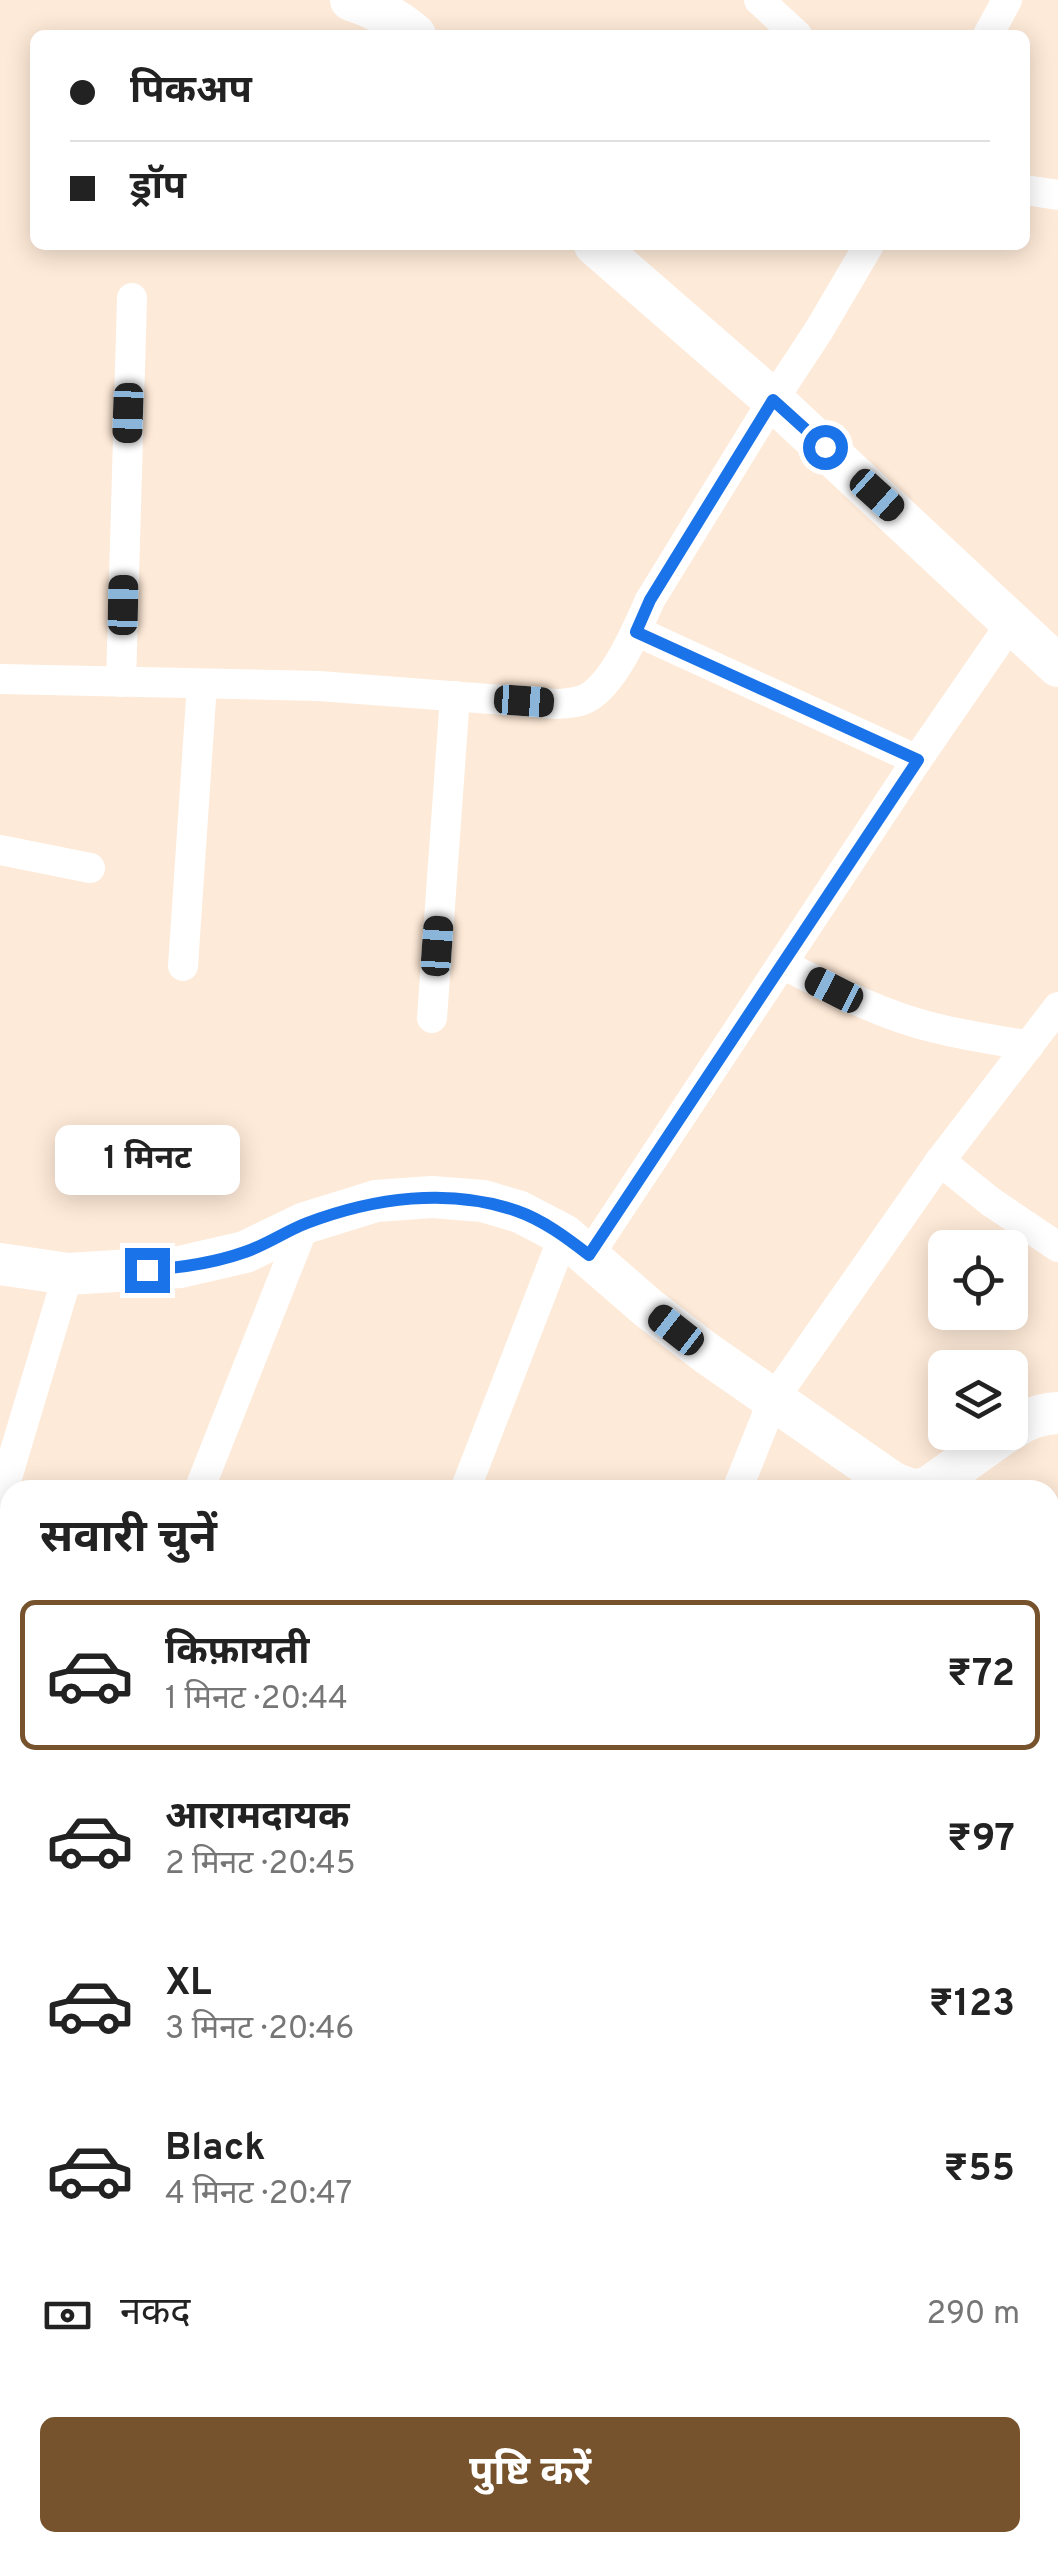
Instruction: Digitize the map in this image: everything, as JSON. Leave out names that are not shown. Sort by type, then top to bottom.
[{"type":"street","points":[[353,0],[398,20],[409,30]]},
{"type":"street","points":[[758,0],[791,30]]},
{"type":"street","points":[[991,30],[1007,0]]},
{"type":"street","points":[[1030,191],[1058,194]]},
{"type":"street","points":[[601,250],[773,400],[1058,666]]},
{"type":"street","points":[[0,680],[319,686],[576,703],[591,696],[605,683],[650,600],[866,250]]},
{"type":"street","points":[[121,682],[132,298]]},
{"type":"street","points":[[470,1480],[576,1245],[782,964],[1012,622]]},
{"type":"street","points":[[636,632],[918,760]]},
{"type":"street","points":[[184,966],[202,684]]},
{"type":"street","points":[[432,1018],[455,696]]},
{"type":"street","points":[[0,850],[90,868]]},
{"type":"street","points":[[782,964],[899,1017],[1028,1046]]},
{"type":"street","points":[[740,1480],[773,1400],[940,1160],[1058,1008]]},
{"type":"street","points":[[940,1160],[1058,1247]]},
{"type":"street","points":[[0,1264],[68,1274],[180,1268],[245,1252],[305,1223],[376,1201],[432,1197],[483,1201],[520,1212],[576,1245],[648,1308],[889,1480]]},
{"type":"street","points":[[203,1480],[305,1223]]},
{"type":"street","points":[[6,1480],[68,1274]]},
{"type":"street","points":[[1028,1419],[1058,1413]]},
{"type":"street","points":[[939,1480],[981,1450]]},
{"type":"route","points":[[147,1270],[180,1268],[245,1252],[305,1223],[376,1201],[432,1197],[483,1201],[520,1212],[564,1235],[589,1255],[918,760],[636,632],[650,600],[773,400],[825,447]]}]
